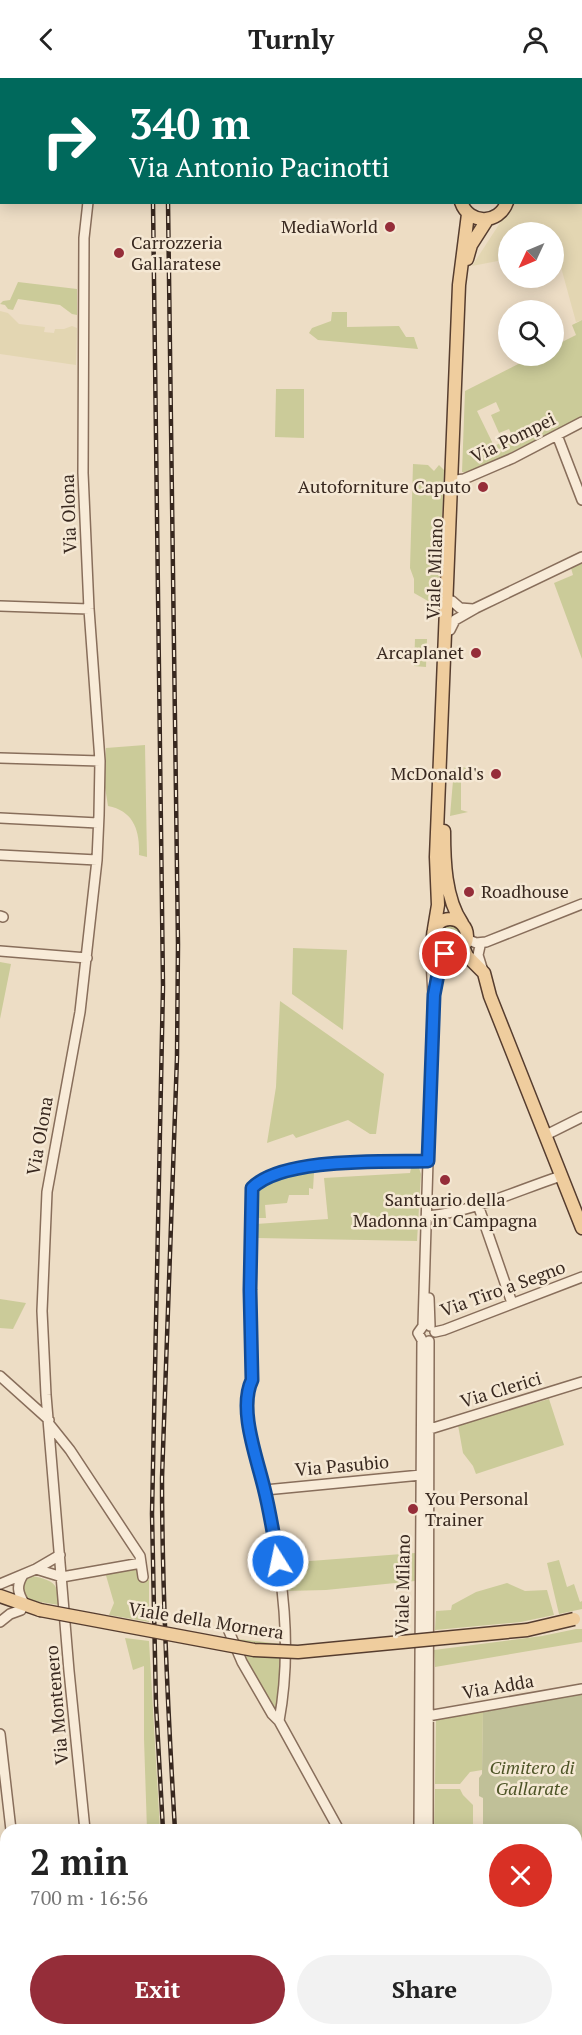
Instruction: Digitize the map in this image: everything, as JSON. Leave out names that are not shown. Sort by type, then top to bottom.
[{"type":"main road","points":[[462,204],[468,214],[480,220],[487,220]]},
{"type":"main road","name":"Viale Milano","points":[[462,923],[452,904],[444,839],[450,630],[467,258],[471,245],[487,220],[501,213],[506,204]]},
{"type":"main road","name":"Viale Milano","points":[[434,929],[438,905],[436,857],[459,285],[468,214]]},
{"type":"main road","points":[[446,918],[462,923],[467,933],[459,947],[439,949],[434,943],[434,929],[446,918]]},
{"type":"main road","points":[[459,947],[484,974],[490,996],[582,1228]]},
{"type":"main road","points":[[459,947],[490,996]]},
{"type":"main road","points":[[0,1596],[22,1607]]},
{"type":"main road","points":[[0,1604],[22,1607]]},
{"type":"main road","name":"Viale della Mornera","points":[[22,1607],[254,1650],[279,1652],[527,1630],[578,1618]]},
{"type":"street","name":"Via Olona","points":[[49,1423],[42,1329],[47,1192],[76,1035],[87,958],[99,823],[100,761],[89,609],[83,473],[84,238],[88,204]]},
{"type":"street","name":"Via Pompei","points":[[456,480],[464,479],[513,458],[582,422]]},
{"type":"street","points":[[556,435],[582,500]]},
{"type":"street","points":[[450,630],[455,620],[582,557]]},
{"type":"street","points":[[452,601],[460,608],[476,609]]},
{"type":"street","points":[[0,606],[89,609]]},
{"type":"street","points":[[0,758],[100,761]]},
{"type":"street","points":[[0,818],[99,823]]},
{"type":"street","points":[[0,855],[97,860]]},
{"type":"street","points":[[434,995],[441,960],[459,947],[472,948],[582,904]]},
{"type":"street","points":[[429,1328],[418,1333],[426,1341],[434,1337],[429,1328],[426,1256],[434,995],[431,960],[434,943]]},
{"type":"street","points":[[483,944],[478,955],[484,974]]},
{"type":"street","points":[[0,951],[87,958]]},
{"type":"street","points":[[546,1135],[582,1117]]},
{"type":"street","points":[[279,1721],[286,1665],[285,1617],[265,1490],[249,1427],[249,1388],[252,1380],[250,1290],[252,1188],[259,1180],[306,1165],[428,1161]]},
{"type":"street","points":[[427,1216],[478,1205],[561,1176]]},
{"type":"street","points":[[478,1205],[512,1303]]},
{"type":"street","name":"Via Tiro a Segno","points":[[429,1328],[444,1330],[582,1277]]},
{"type":"street","name":"Viale Milano","points":[[419,1824],[430,1429],[426,1341]]},
{"type":"street","name":"Viale Milano","points":[[426,1341],[421,1475],[423,1716],[428,1824]]},
{"type":"street","points":[[0,1376],[49,1423],[70,1450],[140,1556],[143,1577]]},
{"type":"street","name":"Via Clerici","points":[[430,1429],[582,1382]]},
{"type":"street","name":"Via Montenero","points":[[49,1423],[84,1824]]},
{"type":"street","name":"Via Pasubio","points":[[265,1490],[421,1475]]},
{"type":"street","points":[[0,1584],[36,1569],[60,1555]]},
{"type":"street","points":[[36,1569],[62,1577],[141,1563]]},
{"type":"street","points":[[0,1622],[22,1607],[18,1583],[23,1574]]},
{"type":"street","points":[[228,1629],[242,1662],[272,1714],[279,1721],[336,1824]]},
{"type":"street","name":"Via Adda","points":[[423,1716],[582,1689]]},
{"type":"street","points":[[0,1734],[10,1824]]},
{"type":"shaded area","points":[[512,204],[582,204],[582,320],[576,322],[564,278],[564,222],[501,222]]},
{"type":"shaded area","points":[[498,226],[498,261],[472,266]]},
{"type":"shaded area","points":[[0,311],[8,313],[19,324],[45,327],[44,332],[54,333],[55,329],[72,326],[77,328],[76,365],[0,354]]},
{"type":"green space","points":[[18,282],[77,289],[77,315],[60,305],[18,299],[13,310],[8,309],[5,305],[0,304],[10,300]]},
{"type":"green space","points":[[332,312],[347,312],[347,327],[399,326],[406,337],[414,337],[418,349],[318,340],[309,333],[312,328],[331,321]]},
{"type":"green space","points":[[582,320],[582,417],[470,473],[462,472],[465,391],[514,366],[564,366],[564,341],[576,335],[572,325]],"holes":[[[496,402],[500,411],[491,415],[499,433],[509,429],[513,437],[494,446],[477,411]]]},
{"type":"green space","points":[[276,389],[304,389],[304,438],[275,437]]},
{"type":"green space","points":[[413,464],[428,465],[434,471],[439,465],[444,470],[439,597],[428,601],[414,593],[414,579],[410,568]]},
{"type":"green space","points":[[582,563],[582,659],[554,583],[573,575],[571,568]]},
{"type":"green space","points":[[415,639],[427,639],[426,667],[414,666]]},
{"type":"green space","points":[[145,745],[147,857],[139,855],[134,823],[124,812],[108,806],[104,781],[106,748]]},
{"type":"green space","points":[[456,766],[467,768],[467,771],[461,771],[461,810],[468,812],[450,816],[454,769]]},
{"type":"green space","points":[[450,925],[457,928],[460,935],[457,942],[450,945],[443,942],[440,935],[443,928]]},
{"type":"green space","points":[[293,948],[347,950],[343,1030],[292,994]]},
{"type":"green space","points":[[0,962],[11,964],[0,1019]]},
{"type":"green space","points":[[280,1001],[384,1074],[376,1134],[370,1134],[348,1120],[296,1138],[293,1134],[267,1143],[276,1087]]},
{"type":"green space","points":[[411,1168],[419,1168],[421,1174],[417,1241],[257,1238],[256,1224],[328,1219],[324,1178],[410,1173]]},
{"type":"green space","points":[[314,1173],[313,1189],[309,1188],[309,1195],[289,1195],[287,1203],[265,1205],[266,1218],[256,1218],[255,1198],[264,1184],[297,1174]]},
{"type":"green space","points":[[0,1299],[26,1303],[13,1329],[0,1328]]},
{"type":"green space","points":[[549,1399],[564,1445],[476,1474],[463,1453],[458,1425]]},
{"type":"green space","points":[[415,1553],[415,1581],[326,1590],[285,1591],[283,1576],[287,1573],[284,1563]]},
{"type":"green space","points":[[559,1560],[567,1587],[574,1584],[580,1602],[582,1601],[582,1609],[559,1614],[547,1563]]},
{"type":"green space","points":[[137,1566],[142,1579],[149,1580],[149,1622],[109,1615],[114,1603],[105,1572]]},
{"type":"green space","points":[[33,1576],[54,1584],[58,1592],[59,1605],[28,1600],[21,1583]]},
{"type":"green space","points":[[507,1583],[525,1591],[547,1590],[554,1615],[521,1622],[435,1630],[436,1611],[451,1610],[452,1605],[476,1592]]},
{"type":"green space","points":[[582,1629],[582,1642],[435,1667],[434,1650],[542,1636]]},
{"type":"green space","points":[[125,1638],[149,1641],[160,1824],[147,1824],[144,1666],[133,1670]]},
{"type":"green space","points":[[238,1639],[281,1644],[277,1713],[249,1670]]},
{"type":"green space","name":"Cimitero di Gallarate","points":[[582,1693],[582,1824],[483,1824],[483,1798],[479,1796],[479,1778],[482,1774],[483,1711]]},
{"type":"green space","points":[[483,1711],[482,1770],[470,1772],[460,1784],[435,1784],[436,1719]]},
{"type":"green space","points":[[435,1789],[460,1789],[473,1805],[473,1824],[434,1824]]},
{"type":"railway","points":[[153,204],[163,986],[152,1514],[156,1705],[163,1824]]},
{"type":"railway","points":[[168,204],[178,944],[177,1057],[162,1478],[166,1654],[175,1824]]},
{"type":"place","name":"MediaWorld","points":[[390,227]]},
{"type":"place","name":"Carrozzeria Gallaratese","points":[[119,253]]},
{"type":"place","name":"Autoforniture Caputo","points":[[483,487]]},
{"type":"place","name":"Arcaplanet","points":[[476,653]]},
{"type":"place","name":"McDonald's","points":[[496,774]]},
{"type":"place","name":"Roadhouse","points":[[469,892]]},
{"type":"place","name":"Santuario della Madonna in Campagna","points":[[445,1180]]},
{"type":"place","name":"You Personal Trainer","points":[[413,1509]]},
{"type":"route","points":[[278,1561],[265,1490],[249,1427],[249,1388],[252,1380],[250,1290],[252,1188],[259,1180],[306,1165],[428,1161],[434,995],[440,964],[445,954]]}]
